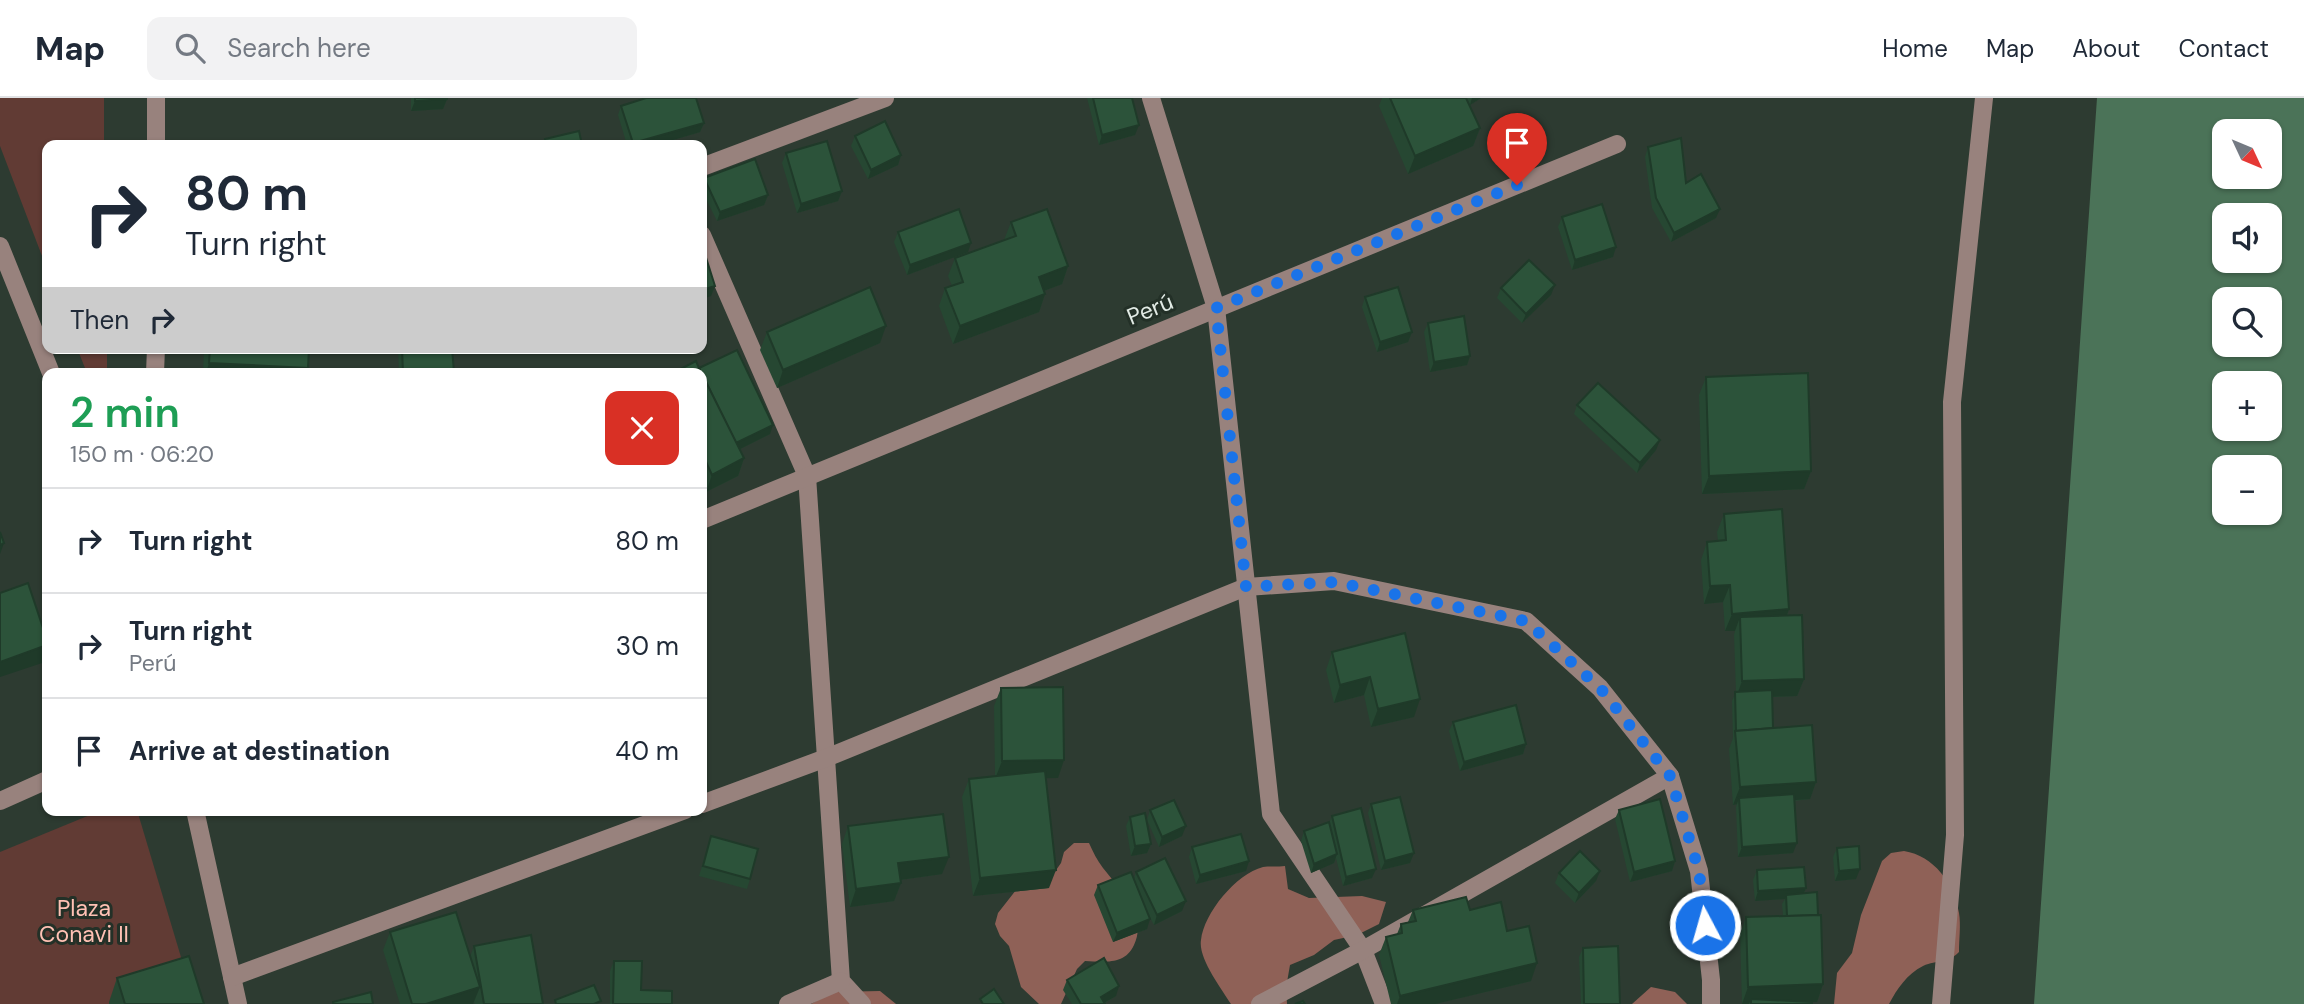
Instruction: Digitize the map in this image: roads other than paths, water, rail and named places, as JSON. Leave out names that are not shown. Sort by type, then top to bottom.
[{"type":"street","points":[[156,98],[156,140]]},
{"type":"street","points":[[707,165],[885,98]]},
{"type":"street","points":[[1151,98],[1216,308],[1270,814],[1363,950],[1384,1004]]},
{"type":"street","points":[[1941,1004],[1955,835],[1952,402],[1984,98]]},
{"type":"street","name":"Perú","points":[[707,518],[1617,144]]},
{"type":"street","points":[[0,246],[42,351]]},
{"type":"street","points":[[707,247],[807,477],[841,981],[862,1004]]},
{"type":"street","points":[[707,802],[826,758],[1246,587],[1334,582],[1526,621],[1600,688],[1670,776],[1699,871],[1711,980],[1711,1004]]},
{"type":"street","points":[[1260,1004],[1363,950],[1670,776]]},
{"type":"street","points":[[0,801],[42,782]]},
{"type":"street","points":[[196,816],[238,1004]]},
{"type":"street","points":[[232,977],[669,816]]},
{"type":"street","points":[[788,1004],[841,981]]},
{"type":"park label","name":"Plaza Conavi II","points":[[84,921]]}]
